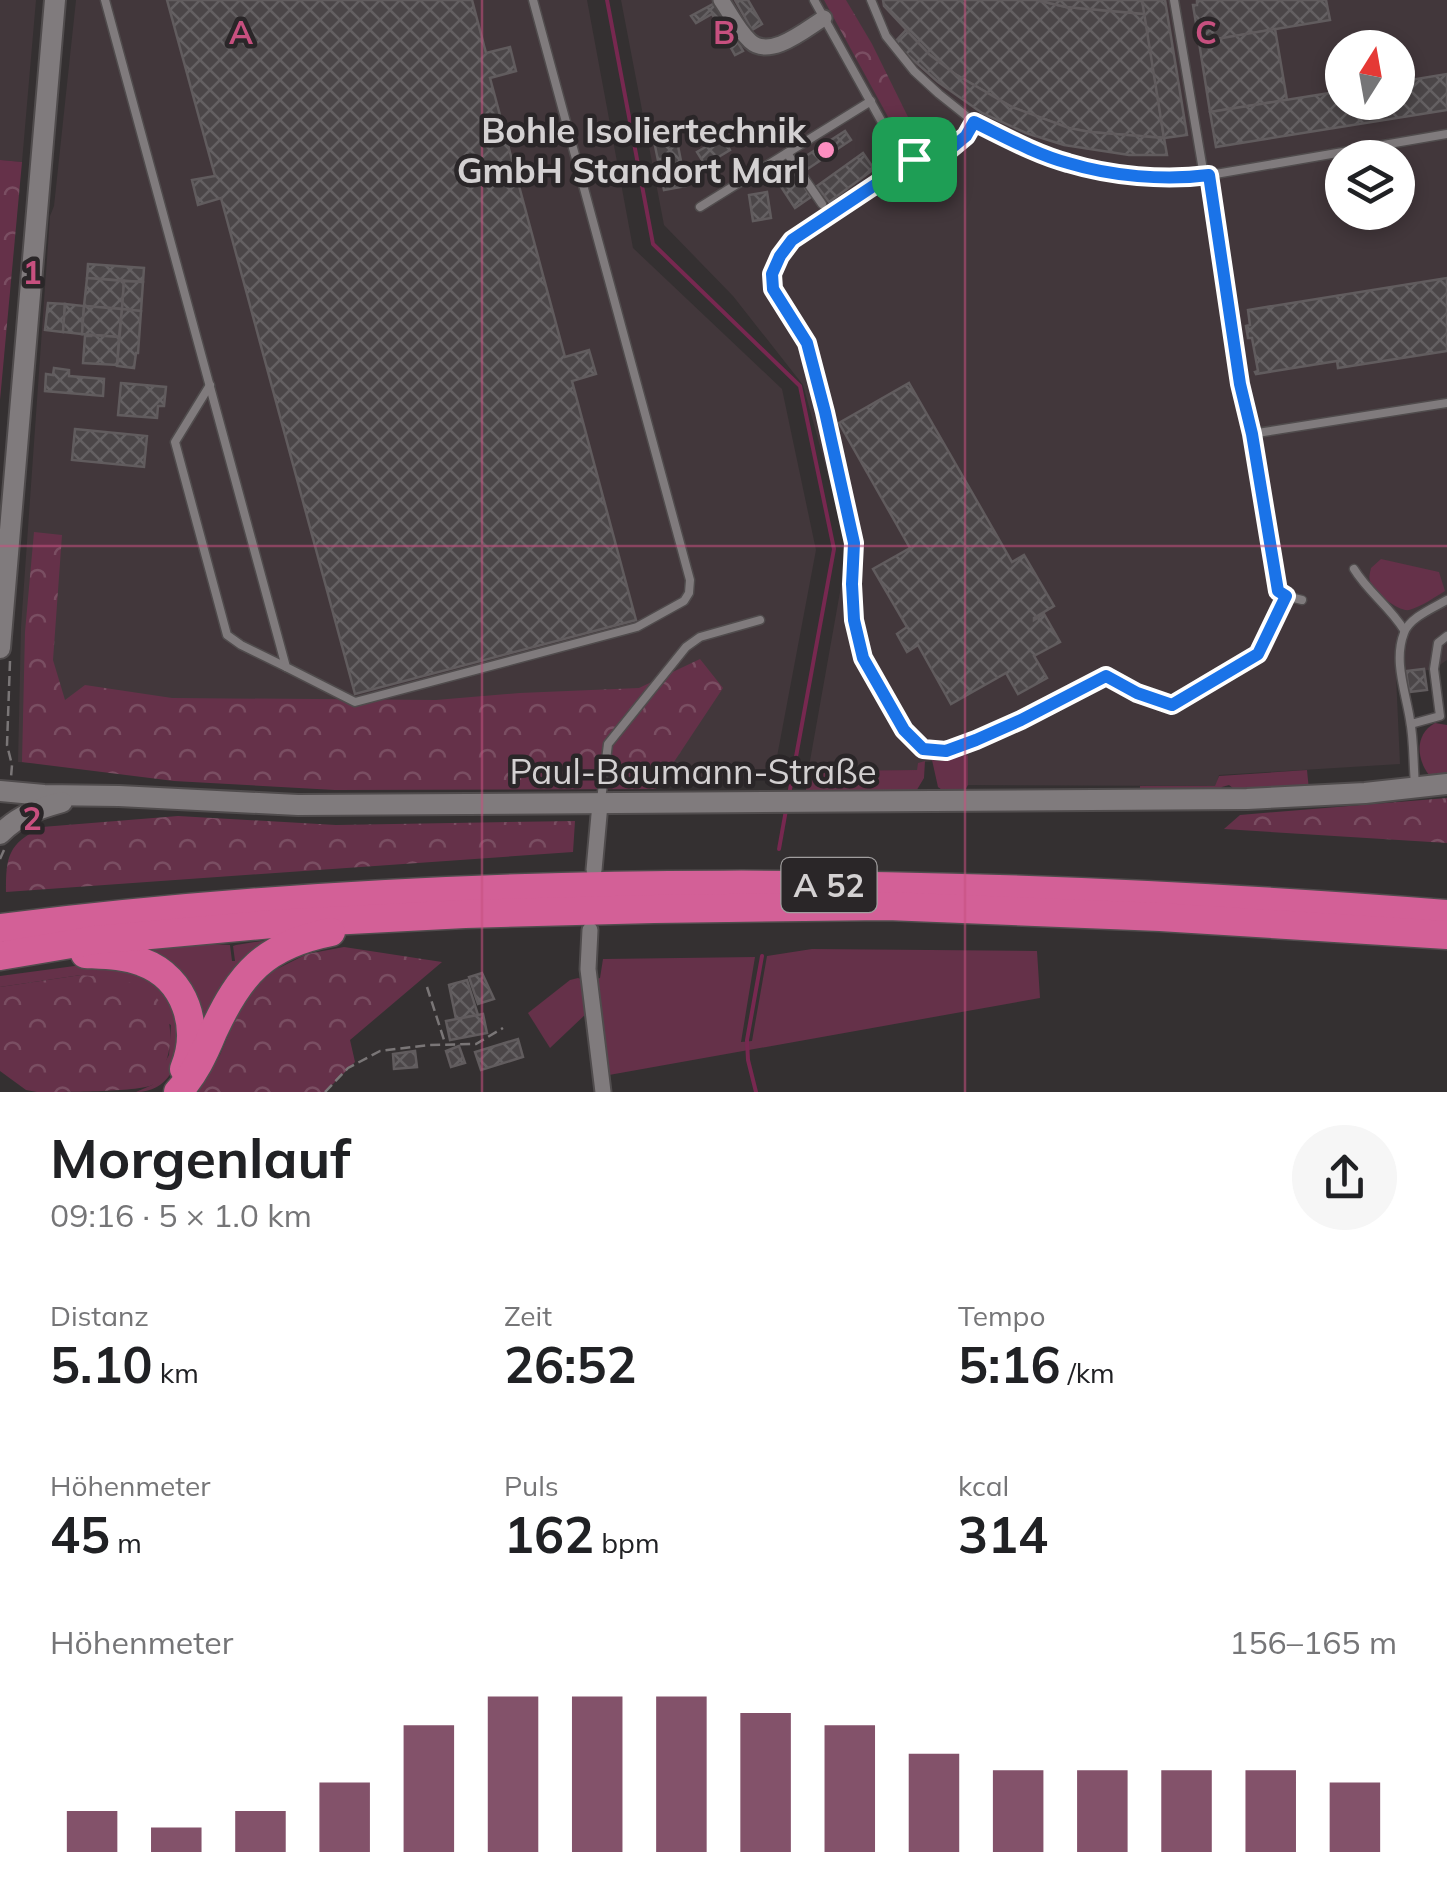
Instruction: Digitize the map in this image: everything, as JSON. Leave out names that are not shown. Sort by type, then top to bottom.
[{"type":"highway","name":"A 52","points":[[9,943],[135,911],[364,895],[713,884],[1058,891],[1447,914]]},
{"type":"highway","name":"A 52","points":[[9,943],[465,914],[888,906],[1141,916],[1447,935]]},
{"type":"highway","points":[[178,1092],[193,1074],[234,991],[254,967],[276,950],[337,931],[408,925],[465,914]]},
{"type":"highway","points":[[9,943],[140,961],[170,980],[190,1015],[192,1044],[183,1072],[165,1092]]},
{"type":"main road","points":[[0,648],[54,0]]},
{"type":"main road","name":"Paul-Baumann-Straße","points":[[0,791],[298,805],[600,804],[1247,799],[1447,784]]},
{"type":"main road","points":[[0,834],[32,810],[88,796]]},
{"type":"street","points":[[721,0],[748,40],[757,46],[771,47],[794,38],[824,18]]},
{"type":"street","points":[[594,870],[600,804]]},
{"type":"street","points":[[590,930],[588,969],[603,1092]]},
{"type":"lane","points":[[105,0],[286,667]]},
{"type":"lane","points":[[210,385],[175,442],[228,635],[355,702],[637,628],[684,601],[690,580],[533,0]]},
{"type":"lane","points":[[814,0],[887,134],[898,151],[914,159]]},
{"type":"lane","points":[[871,0],[886,36],[939,94],[974,122],[1069,164],[1136,176],[1206,176],[1447,134]]},
{"type":"lane","points":[[1174,0],[1278,591],[1302,600]]},
{"type":"lane","points":[[700,207],[872,101]]},
{"type":"lane","points":[[974,122],[966,136],[942,156],[914,159],[792,240],[772,274],[773,289],[807,343],[825,412],[854,543],[854,620],[863,658],[904,730],[923,749],[946,751],[1021,720],[1106,676],[1137,693],[1172,705],[1258,654],[1286,596]]},
{"type":"lane","points":[[787,154],[822,204]]},
{"type":"lane","points":[[1252,434],[1447,403]]},
{"type":"lane","points":[[1354,570],[1365,587],[1395,614],[1404,630]]},
{"type":"lane","points":[[1415,788],[1411,724],[1400,652],[1404,630],[1447,600]]},
{"type":"lane","points":[[600,804],[608,744],[686,647],[700,637],[760,620]]},
{"type":"lane","points":[[1411,724],[1440,716],[1434,669],[1438,643],[1447,636]]},
{"type":"path","points":[[426,987],[445,1045]]},
{"type":"path","points":[[325,1092],[348,1068],[380,1052],[476,1044],[503,1028]]},
{"type":"shaded area","points":[[0,0],[36,0],[22,162],[0,160]]},
{"type":"shaded area","points":[[76,0],[587,0],[633,248],[782,389],[816,550],[773,778],[376,784],[18,762],[21,627],[50,216]]},
{"type":"shaded area","points":[[621,0],[1447,0],[1447,660],[1434,669],[1396,675],[1400,764],[1219,775],[1216,786],[968,785],[968,756],[919,763],[918,770],[808,772],[848,547],[803,385],[733,296],[664,225]]},
{"type":"green space","points":[[824,0],[846,0],[909,119],[907,135],[892,124]]},
{"type":"green space","points":[[0,160],[22,162],[0,400]]},
{"type":"green space","points":[[34,532],[62,535],[53,660],[65,700],[85,685],[172,698],[436,700],[639,688],[700,659],[723,688],[656,789],[335,790],[174,781],[22,762],[25,632]]},
{"type":"green space","points":[[1381,559],[1439,572],[1445,591],[1414,609],[1399,608],[1370,581],[1371,568]]},
{"type":"green space","points":[[1435,723],[1447,725],[1447,776],[1429,775],[1420,754],[1424,733]]},
{"type":"green space","points":[[968,755],[968,785],[963,794],[938,787],[932,760]]},
{"type":"green space","points":[[925,761],[924,778],[915,793],[805,796],[809,771],[917,770],[918,763]]},
{"type":"green space","points":[[1307,770],[1309,790],[1234,789],[1229,785],[1217,793],[1140,790],[1140,786],[1215,786],[1219,776]]},
{"type":"green space","points":[[1447,798],[1447,843],[1224,829],[1240,815]]},
{"type":"green space","points":[[178,816],[336,825],[575,821],[573,852],[6,892],[11,852],[22,839],[42,827]]},
{"type":"green space","points":[[274,939],[199,1038],[132,952],[230,945],[235,961],[233,946]]},
{"type":"green space","points":[[344,947],[442,962],[350,1040],[355,1062],[325,1092],[198,1092],[220,1055],[244,998],[273,971],[307,954]]},
{"type":"green space","points":[[812,949],[1037,951],[1040,998],[609,1075],[596,979],[600,978],[603,959],[755,957],[741,1042],[752,1041],[767,956]]},
{"type":"green space","points":[[82,965],[145,975],[174,1007],[180,1028],[178,1054],[175,1066],[160,1085],[136,1092],[152,1085],[169,1055],[171,1025],[81,975],[0,987],[0,976]]},
{"type":"green space","points":[[81,975],[130,983],[156,997],[164,1008],[169,1048],[162,1072],[152,1085],[37,1092],[26,1090],[0,1071],[0,987]]},
{"type":"green space","points":[[578,978],[584,980],[588,1012],[550,1048],[528,1013]]},
{"type":"building","points":[[167,0],[472,0],[486,53],[510,47],[516,71],[490,78],[565,357],[589,350],[596,374],[572,381],[636,620],[355,694],[221,198],[198,205],[192,180],[215,176]]},
{"type":"building","points":[[735,0],[748,0],[762,24],[752,30]]},
{"type":"building","points":[[883,0],[1036,0],[1066,7],[1145,14],[1164,138],[1069,128],[1012,107],[930,55],[884,6]]},
{"type":"building","points":[[1036,0],[1142,0],[1145,14],[1066,7]]},
{"type":"building","points":[[1142,0],[1165,0],[1187,135],[1164,138]]},
{"type":"building","points":[[1197,0],[1326,0],[1330,20],[1199,42],[1193,5],[1197,5]]},
{"type":"building","points":[[715,3],[743,51],[735,55],[712,14],[696,23],[691,16]]},
{"type":"building","points":[[1275,29],[1287,100],[1210,112],[1199,42]]},
{"type":"building","points":[[906,30],[955,74],[1012,107],[1069,128],[1164,138],[1167,155],[1129,155],[1064,145],[982,113],[938,82],[894,43]]},
{"type":"building","points":[[1447,74],[1447,110],[1415,115],[1415,79]]},
{"type":"building","points":[[1325,94],[1325,120],[1385,120],[1216,147],[1210,112]]},
{"type":"building","points":[[674,126],[686,186],[664,190],[652,131]]},
{"type":"building","name":"Bohle Isoliertechnik GmbH Standort Marl","points":[[845,131],[851,140],[806,170],[800,160]]},
{"type":"building","points":[[723,137],[730,150],[705,165],[697,152]]},
{"type":"building","points":[[863,153],[874,169],[829,202],[817,186]]},
{"type":"building","points":[[792,168],[811,197],[795,208],[776,179]]},
{"type":"building","points":[[767,192],[771,218],[753,221],[749,195]]},
{"type":"building","points":[[88,264],[144,268],[143,282],[87,278]]},
{"type":"building","points":[[87,278],[124,281],[122,309],[84,306]]},
{"type":"building","points":[[1447,278],[1447,351],[1338,368],[1337,361],[1255,372],[1258,371],[1252,338],[1248,338],[1246,326],[1250,325],[1248,310]]},
{"type":"building","points":[[124,281],[143,282],[141,311],[122,309]]},
{"type":"building","points":[[48,303],[65,304],[63,332],[45,330]]},
{"type":"building","points":[[65,304],[84,306],[82,334],[63,332]]},
{"type":"building","points":[[84,306],[122,309],[119,337],[82,334]]},
{"type":"building","points":[[122,309],[141,311],[134,368],[117,366]]},
{"type":"building","points":[[85,336],[119,337],[117,365],[83,363]]},
{"type":"building","points":[[54,368],[69,370],[69,376],[104,379],[103,396],[45,391],[46,374],[53,375]]},
{"type":"building","points":[[121,383],[166,387],[164,406],[158,406],[157,418],[118,415]]},
{"type":"building","points":[[909,383],[1012,562],[1024,555],[1054,606],[1034,618],[1044,614],[1060,642],[1034,656],[1047,678],[1018,694],[1006,673],[951,704],[918,645],[907,652],[897,634],[907,627],[873,569],[910,548],[839,423]]},
{"type":"building","points":[[75,429],[147,436],[144,467],[72,460]]},
{"type":"building","points":[[1424,669],[1427,690],[1409,692],[1406,671]]},
{"type":"building","points":[[482,973],[494,999],[478,1004],[469,977]]},
{"type":"building","points":[[467,980],[478,1015],[456,1019],[449,985]]},
{"type":"building","points":[[483,1014],[487,1033],[450,1040],[446,1021]]},
{"type":"building","points":[[518,1039],[523,1057],[481,1070],[475,1052]]},
{"type":"building","points":[[459,1046],[465,1063],[451,1067],[446,1051]]},
{"type":"building","points":[[415,1051],[417,1067],[394,1069],[393,1054]]},
{"type":"waterway","points":[[607,0],[653,244],[800,386],[834,549],[789,795]]},
{"type":"waterway","points":[[779,849],[786,810]]},
{"type":"waterway","points":[[756,1092],[747,1040],[762,956]]},
{"type":"place","name":"Bohle Isoliertechnik GmbH Standort Marl","points":[[826,150]]},
{"type":"route","points":[[974,122],[1069,164],[1136,176],[1209,175],[1240,384],[1278,591],[1286,596],[1258,654],[1172,705],[1137,693],[1106,676],[976,740],[946,751],[923,749],[904,730],[863,658],[854,620],[854,543],[825,412],[807,343],[773,289],[772,274],[792,240],[914,159],[942,156],[966,136],[974,122]]}]
